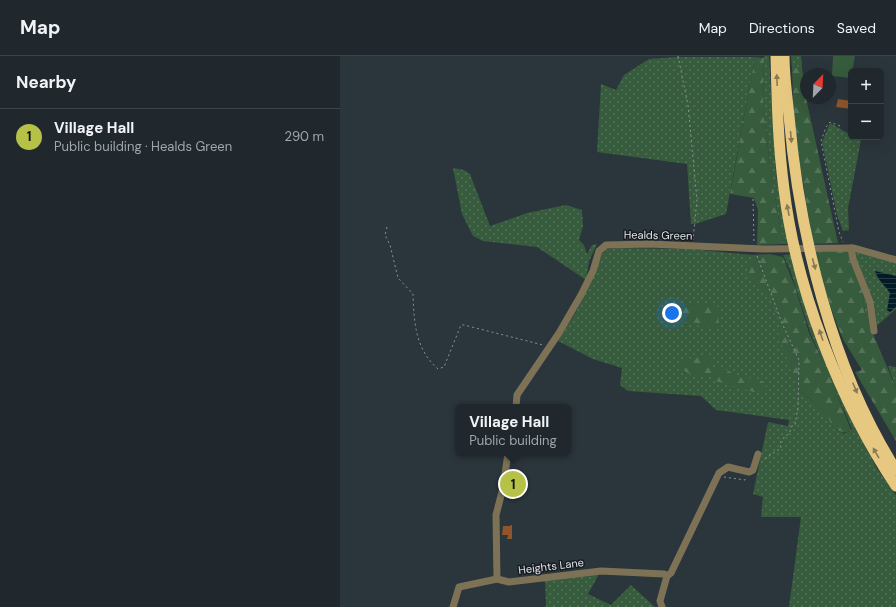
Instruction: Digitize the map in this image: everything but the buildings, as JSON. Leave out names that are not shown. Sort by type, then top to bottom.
[{"type":"highway","points":[[776,56],[778,128],[784,190],[802,275],[812,310],[835,372],[873,449],[896,486]]},
{"type":"highway","points":[[784,56],[791,144],[801,215],[829,321],[872,428],[896,470]]},
{"type":"street","name":"Healds Green","points":[[516,404],[517,395],[550,346],[581,295],[592,271],[599,250],[606,245],[692,246],[758,250],[845,248],[896,260]]},
{"type":"street","points":[[845,248],[852,259],[870,302],[874,331]]},
{"type":"street","points":[[497,579],[496,516],[503,488],[506,456]]},
{"type":"street","points":[[662,607],[660,601],[667,576],[671,573],[718,476],[728,467],[749,472],[753,470],[760,458]]},
{"type":"street","name":"Heights Lane","points":[[453,607],[459,587],[497,579],[509,582],[601,571],[658,574],[667,576]]},
{"type":"path","points":[[678,56],[688,105],[697,200],[692,246]]},
{"type":"path","points":[[840,126],[830,122],[826,127],[821,140],[839,232],[845,248]]},
{"type":"path","points":[[753,199],[758,250],[757,260],[799,360],[798,407],[794,425],[792,426],[789,434],[785,436],[780,443],[781,448],[760,458]]},
{"type":"path","points":[[387,227],[385,235],[390,245],[398,278],[413,294],[414,323],[417,339],[432,364],[438,369],[444,367],[457,333],[461,326],[464,325],[550,346]]},
{"type":"path","points":[[718,476],[745,480],[749,475]]},
{"type":"green space","points":[[764,56],[769,56],[776,175],[789,244],[783,244],[771,173],[763,107]]},
{"type":"green space","points":[[791,56],[801,56],[802,68],[792,68]]},
{"type":"green space","points":[[833,56],[855,56],[853,68],[848,68],[848,78],[836,76],[836,68],[832,68]]},
{"type":"green space","points":[[678,57],[755,57],[726,214],[695,224],[691,224],[687,164],[597,152],[601,84],[616,90],[624,75],[649,59]]},
{"type":"green space","points":[[755,57],[764,58],[763,107],[771,173],[783,244],[757,245],[758,210],[754,198],[730,194]]},
{"type":"green space","points":[[792,68],[800,68],[800,104],[807,104],[838,243],[813,244],[794,128]]},
{"type":"green space","points":[[830,123],[848,133],[848,140],[861,140],[848,208],[849,230],[843,231],[837,215],[822,142]]},
{"type":"green space","points":[[453,168],[464,170],[470,174],[490,226],[527,213],[566,205],[582,210],[583,226],[579,240],[584,245],[587,254],[592,245],[597,244],[589,261],[586,280],[537,247],[483,241],[473,236],[462,214]]},
{"type":"green space","points":[[607,249],[691,249],[752,255],[785,321],[796,386],[826,414],[834,429],[845,434],[852,429],[810,332],[790,270],[783,255],[792,254],[838,391],[876,467],[896,495],[896,607],[789,607],[801,517],[761,517],[763,497],[753,494],[768,422],[788,426],[789,420],[716,410],[701,396],[628,391],[620,385],[622,368],[593,359],[558,341],[576,312],[592,280],[602,254]]},
{"type":"green space","points":[[843,250],[857,251],[896,262],[896,309],[871,331],[865,315],[863,295]]},
{"type":"green space","points":[[843,250],[858,273],[863,295],[865,315],[896,388],[896,441],[855,372],[862,370],[844,341],[837,325],[812,253]]},
{"type":"green space","points":[[770,254],[783,257],[795,287],[809,333],[828,372],[851,430],[845,433],[834,429],[826,414],[796,386],[778,334],[782,329],[773,305],[760,284],[747,273],[752,255]]},
{"type":"green space","points":[[687,302],[700,305],[712,302],[717,304],[720,315],[715,330],[687,322],[678,322],[672,315]]},
{"type":"green space","points":[[707,357],[713,364],[711,368],[719,366],[736,375],[747,376],[754,381],[761,380],[766,384],[765,392],[754,392],[712,380],[712,376],[694,376],[679,366],[683,359]]},
{"type":"green space","points":[[888,366],[896,367],[896,388]]},
{"type":"green space","points":[[599,574],[588,594],[611,605],[631,585],[655,607],[546,607],[545,579]]},
{"type":"water","points":[[875,271],[896,276],[896,307],[890,312],[887,310],[890,293]]},
{"type":"place","name":"Village Hall","points":[[513,484]]}]
